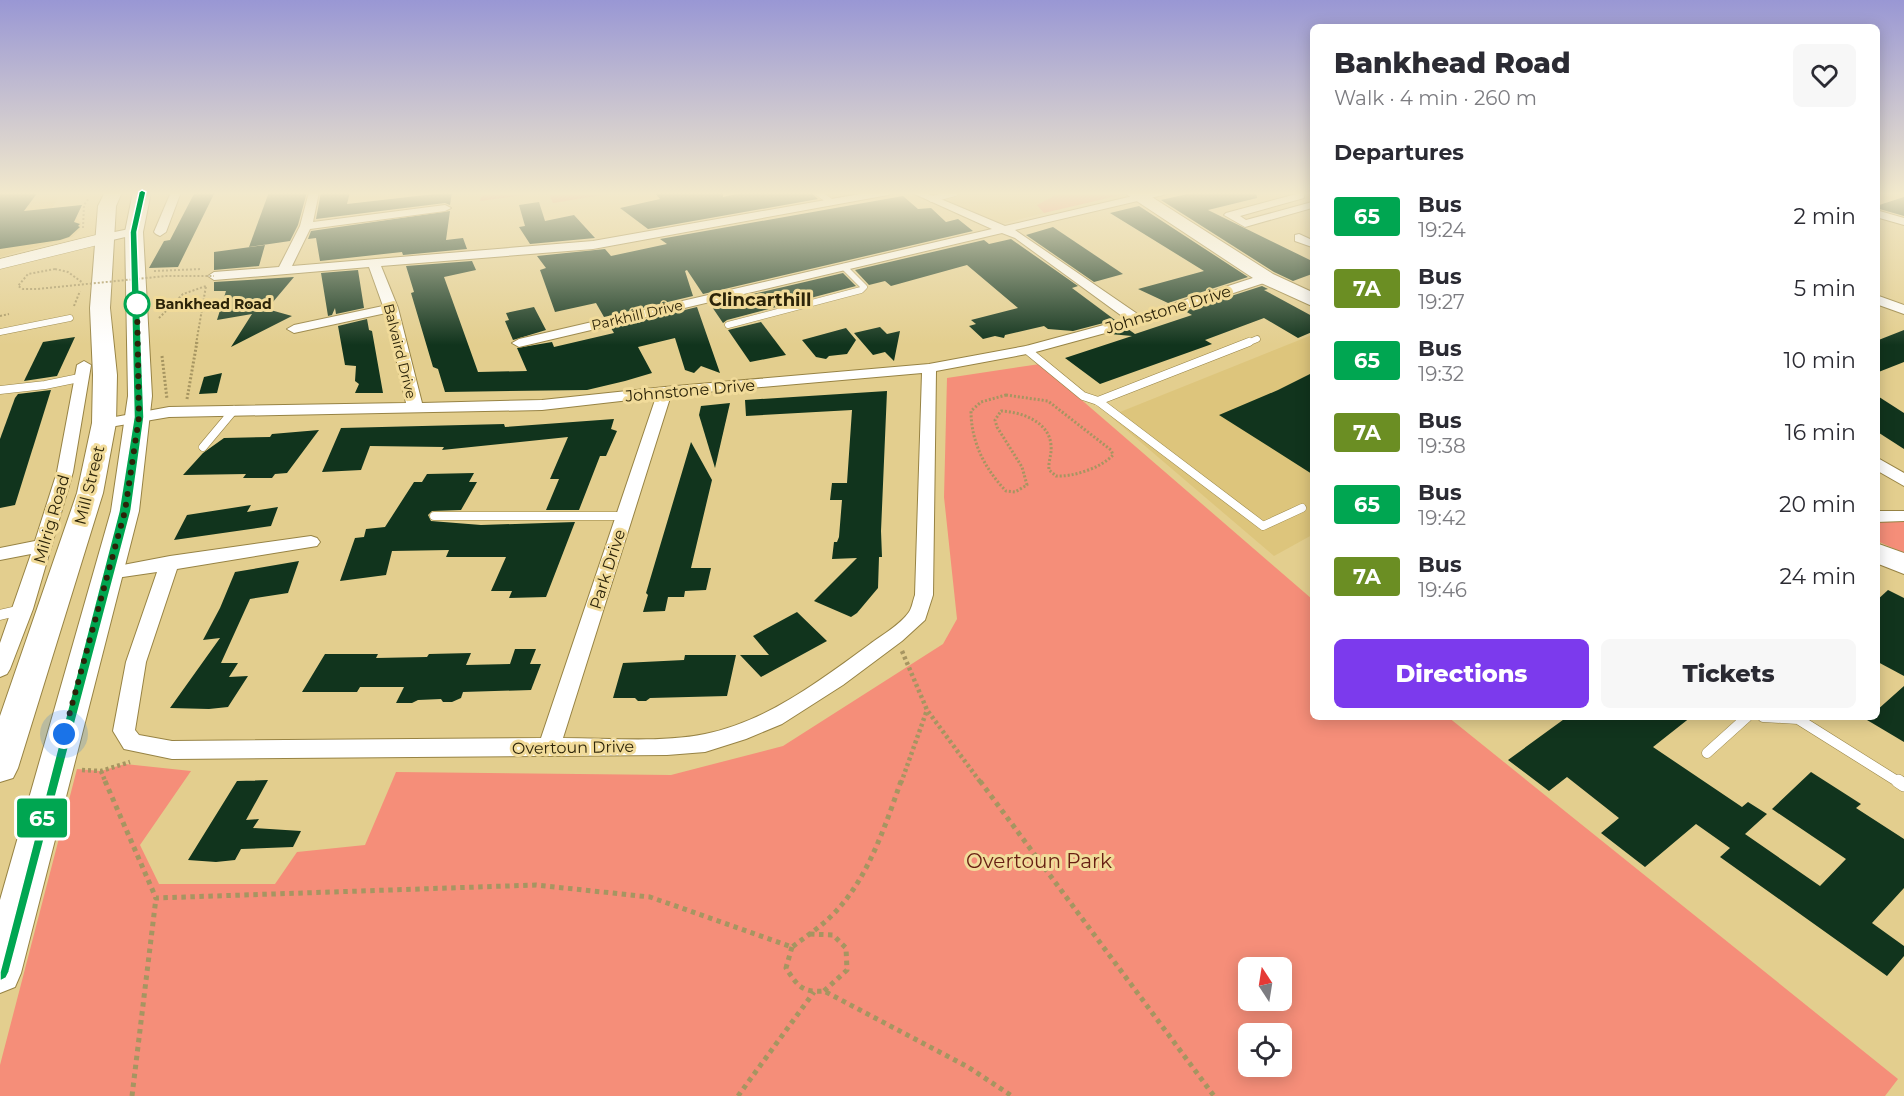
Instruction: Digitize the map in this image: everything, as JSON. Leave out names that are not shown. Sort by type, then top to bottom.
[{"type":"main road","name":"Mill Street","points":[[0,768],[90,493],[104,423],[105,375],[100,308],[104,243]]},
{"type":"main road","points":[[0,973],[125,511],[139,417],[134,243]]},
{"type":"main road","points":[[1211,243],[1266,278],[1310,299]]},
{"type":"main road","points":[[1880,554],[1904,564]]},
{"type":"street","points":[[0,264],[83,243]]},
{"type":"street","points":[[284,270],[297,243]]},
{"type":"street","points":[[211,277],[598,243]]},
{"type":"street","name":"Parkhill Drive","points":[[519,343],[948,243]]},
{"type":"street","points":[[1029,243],[1137,320]]},
{"type":"street","name":"Balvaird Drive","points":[[373,262],[391,308],[414,407]]},
{"type":"street","name":"Johnstone Drive","points":[[104,423],[185,411],[542,405],[665,391],[929,368],[1027,350],[1137,320],[1266,278]]},
{"type":"street","points":[[1880,300],[1901,306]]},
{"type":"street","points":[[1880,312],[1901,306]]},
{"type":"street","points":[[294,328],[391,308]]},
{"type":"street","name":"Overtoun Drive","points":[[170,562],[136,662],[124,730],[132,743],[172,750],[667,746],[705,743],[738,733],[774,718],[836,680],[895,636],[918,615],[924,596],[929,368]]},
{"type":"street","name":"Milrig Road","points":[[0,669],[23,609],[65,472],[84,371]]},
{"type":"street","name":"Park Drive","points":[[549,747],[665,391]]},
{"type":"street","points":[[1880,465],[1904,481]]},
{"type":"street","points":[[1880,517],[1904,516]]},
{"type":"street","points":[[109,573],[311,542]]},
{"type":"street","points":[[0,554],[44,545]]},
{"type":"lane","points":[[728,325],[861,290],[864,287],[844,267]]},
{"type":"lane","points":[[0,332],[70,318]]},
{"type":"lane","points":[[1098,400],[1257,339]]},
{"type":"lane","points":[[1027,350],[1083,396],[1098,400],[1263,526],[1302,508]]},
{"type":"lane","points":[[0,390],[45,385],[84,371]]},
{"type":"lane","points":[[202,447],[234,410]]},
{"type":"lane","points":[[434,516],[625,516]]},
{"type":"lane","points":[[0,615],[23,609]]},
{"type":"lane","points":[[1707,753],[1744,720]]},
{"type":"lane","points":[[1801,720],[1904,785]]},
{"type":"path","points":[[82,283],[68,272],[55,269],[28,274],[20,280],[18,286],[23,289],[37,289],[166,276],[211,277]]},
{"type":"path","points":[[144,271],[202,270]]},
{"type":"path","points":[[70,318],[82,283],[83,273]]},
{"type":"path","points":[[158,318],[183,294],[211,277]]},
{"type":"path","points":[[185,411],[211,277]]},
{"type":"path","points":[[1006,395],[1048,401],[1058,408],[1111,450],[1113,455],[1111,459],[1063,478],[1054,476],[1047,464],[1052,448],[1050,437],[1036,421],[1010,411],[1001,411],[995,420],[997,427],[1022,467],[1027,485],[1015,492],[1006,491],[997,483],[976,441],[970,418],[971,411],[981,402],[1006,395]]},
{"type":"path","points":[[895,636],[927,710],[1214,1096]]},
{"type":"path","points":[[927,710],[881,834],[844,902],[810,934],[792,947],[786,968],[797,986],[814,992],[824,991],[968,1067],[1012,1096]]},
{"type":"path","points":[[55,772],[69,769],[101,771],[134,761]]},
{"type":"path","points":[[101,771],[156,898],[132,1096]]},
{"type":"path","points":[[156,898],[536,885],[650,897],[792,947]]},
{"type":"path","points":[[810,934],[832,935],[846,948],[847,970],[824,991]]},
{"type":"path","points":[[738,1096],[814,992]]},
{"type":"shaded area","points":[[0,243],[50,243],[0,257]]},
{"type":"shaded area","points":[[1310,336],[1310,536],[1274,556],[1110,416]]},
{"type":"green space","name":"Overtoun Park","points":[[1040,364],[1310,597],[1310,720],[1452,720],[1898,1079],[1885,1096],[0,1096],[0,1065],[77,769],[101,771],[125,764],[191,771],[140,845],[159,884],[275,884],[297,852],[365,845],[396,772],[671,775],[783,746],[943,644],[957,619],[944,497],[947,378]]},
{"type":"green space","points":[[1904,519],[1904,553],[1880,542],[1880,520]]},
{"type":"building","points":[[0,243],[39,243],[0,249]]},
{"type":"building","points":[[163,243],[190,243],[178,267],[149,268]]},
{"type":"building","points":[[250,243],[275,243],[249,247]]},
{"type":"building","points":[[317,243],[465,243],[467,249],[403,255],[402,252],[320,261]]},
{"type":"building","points":[[921,243],[703,294],[687,270],[685,271],[693,296],[604,317],[596,303],[555,312],[540,270],[546,268],[537,256],[605,249],[611,256],[667,244]]},
{"type":"building","points":[[970,243],[1017,243],[1078,286],[1072,288],[1115,320],[1073,331],[1048,329],[1044,326],[1005,335],[1004,338],[995,336],[983,339],[969,326],[976,324],[971,320],[1018,308],[967,265],[891,286],[885,281],[869,285],[855,270]]},
{"type":"building","points":[[1038,243],[1077,243],[1123,274],[1094,282]]},
{"type":"building","points":[[1159,243],[1196,243],[1248,277],[1168,303],[1138,289],[1204,271]]},
{"type":"building","points":[[1229,243],[1276,243],[1310,260],[1310,275],[1293,281],[1274,272]]},
{"type":"building","points":[[265,245],[259,266],[214,270],[214,252]]},
{"type":"building","points":[[472,261],[476,270],[444,277],[478,372],[527,371],[517,348],[552,342],[554,347],[614,333],[611,328],[697,307],[720,373],[701,366],[694,373],[685,370],[675,338],[638,347],[652,373],[587,390],[445,392],[438,369],[433,367],[411,293],[414,292],[406,266]]},
{"type":"building","points":[[358,270],[364,308],[336,314],[335,308],[332,315],[328,316],[321,273]]},
{"type":"building","points":[[843,273],[856,286],[727,320],[723,323],[710,304]]},
{"type":"building","points":[[294,277],[267,309],[292,316],[231,347],[252,314],[217,320],[226,291],[214,291],[214,282]]},
{"type":"building","points":[[1262,286],[1268,289],[1264,290],[1310,315],[1310,333],[1298,338],[1264,318],[1205,340],[1212,344],[1100,384],[1065,358],[1132,336],[1110,334],[1128,329],[1135,334],[1192,315],[1185,311]]},
{"type":"building","points":[[534,307],[546,330],[513,340],[505,321],[509,320],[506,313]]},
{"type":"building","points":[[367,319],[369,330],[372,331],[383,393],[355,393],[359,384],[355,381],[356,366],[345,365],[338,326]]},
{"type":"building","points":[[761,322],[786,355],[750,362],[728,330]]},
{"type":"building","points":[[880,327],[887,334],[900,331],[894,361],[885,352],[873,355],[854,333]]},
{"type":"building","points":[[846,328],[856,340],[847,354],[829,356],[826,359],[816,357],[802,340]]},
{"type":"building","points":[[1904,330],[1904,362],[1880,371],[1880,339]]},
{"type":"building","points":[[75,337],[57,376],[24,381],[43,342]]},
{"type":"building","points":[[222,373],[217,393],[199,394],[204,377]]},
{"type":"building","points":[[1310,374],[1310,473],[1219,415]]},
{"type":"building","points":[[51,390],[15,505],[0,508],[0,439],[15,398],[18,394]]},
{"type":"building","points":[[887,391],[882,557],[879,557],[878,588],[851,617],[814,601],[857,558],[832,559],[834,542],[837,542],[839,537],[842,500],[830,500],[832,483],[847,483],[852,410],[746,416],[745,400]]},
{"type":"building","points":[[1880,398],[1904,413],[1904,449],[1880,434]]},
{"type":"building","points":[[730,403],[715,468],[699,415],[701,406]]},
{"type":"building","points":[[614,419],[611,429],[617,431],[606,456],[600,456],[579,510],[546,510],[559,479],[550,479],[568,437],[442,450],[444,447],[370,446],[361,470],[322,472],[341,428],[504,424],[505,427]]},
{"type":"building","points":[[319,430],[287,473],[275,474],[272,478],[243,478],[246,474],[183,475],[203,453],[224,438],[270,437],[272,434]]},
{"type":"building","points":[[691,442],[712,480],[691,568],[711,568],[706,590],[685,591],[684,597],[668,597],[665,611],[643,612],[648,595],[646,593]]},
{"type":"building","points":[[474,473],[469,482],[477,482],[461,510],[432,511],[428,515],[431,521],[481,525],[575,522],[546,597],[509,598],[512,591],[491,591],[506,557],[446,557],[449,550],[392,551],[386,575],[340,581],[355,538],[364,537],[366,529],[385,527],[414,482],[422,482],[427,474]]},
{"type":"building","points":[[251,505],[247,512],[278,507],[271,526],[174,540],[187,515]]},
{"type":"building","points":[[299,561],[288,593],[250,599],[221,663],[238,663],[229,677],[248,676],[228,707],[170,708],[220,638],[203,640],[235,572]]},
{"type":"building","points":[[1888,590],[1904,598],[1904,676],[1880,663],[1880,597]]},
{"type":"building","points":[[797,612],[827,641],[761,677],[740,655],[769,655],[753,636]]},
{"type":"building","points":[[515,649],[536,649],[530,664],[541,664],[531,690],[463,692],[461,698],[452,702],[443,702],[441,699],[418,700],[412,703],[396,703],[404,687],[360,687],[357,692],[302,692],[325,654],[378,654],[376,658],[471,653],[466,665],[510,664]]},
{"type":"building","points":[[685,655],[736,655],[727,696],[650,698],[646,701],[638,701],[635,698],[613,698],[623,663],[684,660]]},
{"type":"building","points":[[1904,686],[1904,742],[1867,720],[1880,720],[1880,707]]},
{"type":"building","points":[[1563,720],[1687,720],[1653,747],[1742,807],[1748,802],[1767,814],[1745,834],[1820,886],[1846,859],[1772,809],[1811,772],[1861,804],[1856,808],[1904,839],[1904,888],[1872,923],[1904,946],[1904,956],[1887,976],[1720,857],[1730,848],[1696,824],[1645,867],[1601,833],[1619,818],[1567,777],[1549,791],[1508,760]]},
{"type":"building","points":[[268,780],[246,820],[259,819],[253,828],[301,831],[293,847],[241,849],[235,860],[216,862],[188,860],[237,781]]},
{"type":"bus line","name":"65","points":[[0,972],[125,511],[140,396],[134,243]]},
{"type":"place","name":"Bankhead Road","points":[[137,304]]},
{"type":"district","name":"Clincarthill","points":[[760,300]]},
{"type":"route","points":[[64,734],[125,511],[139,417],[137,304]]}]
